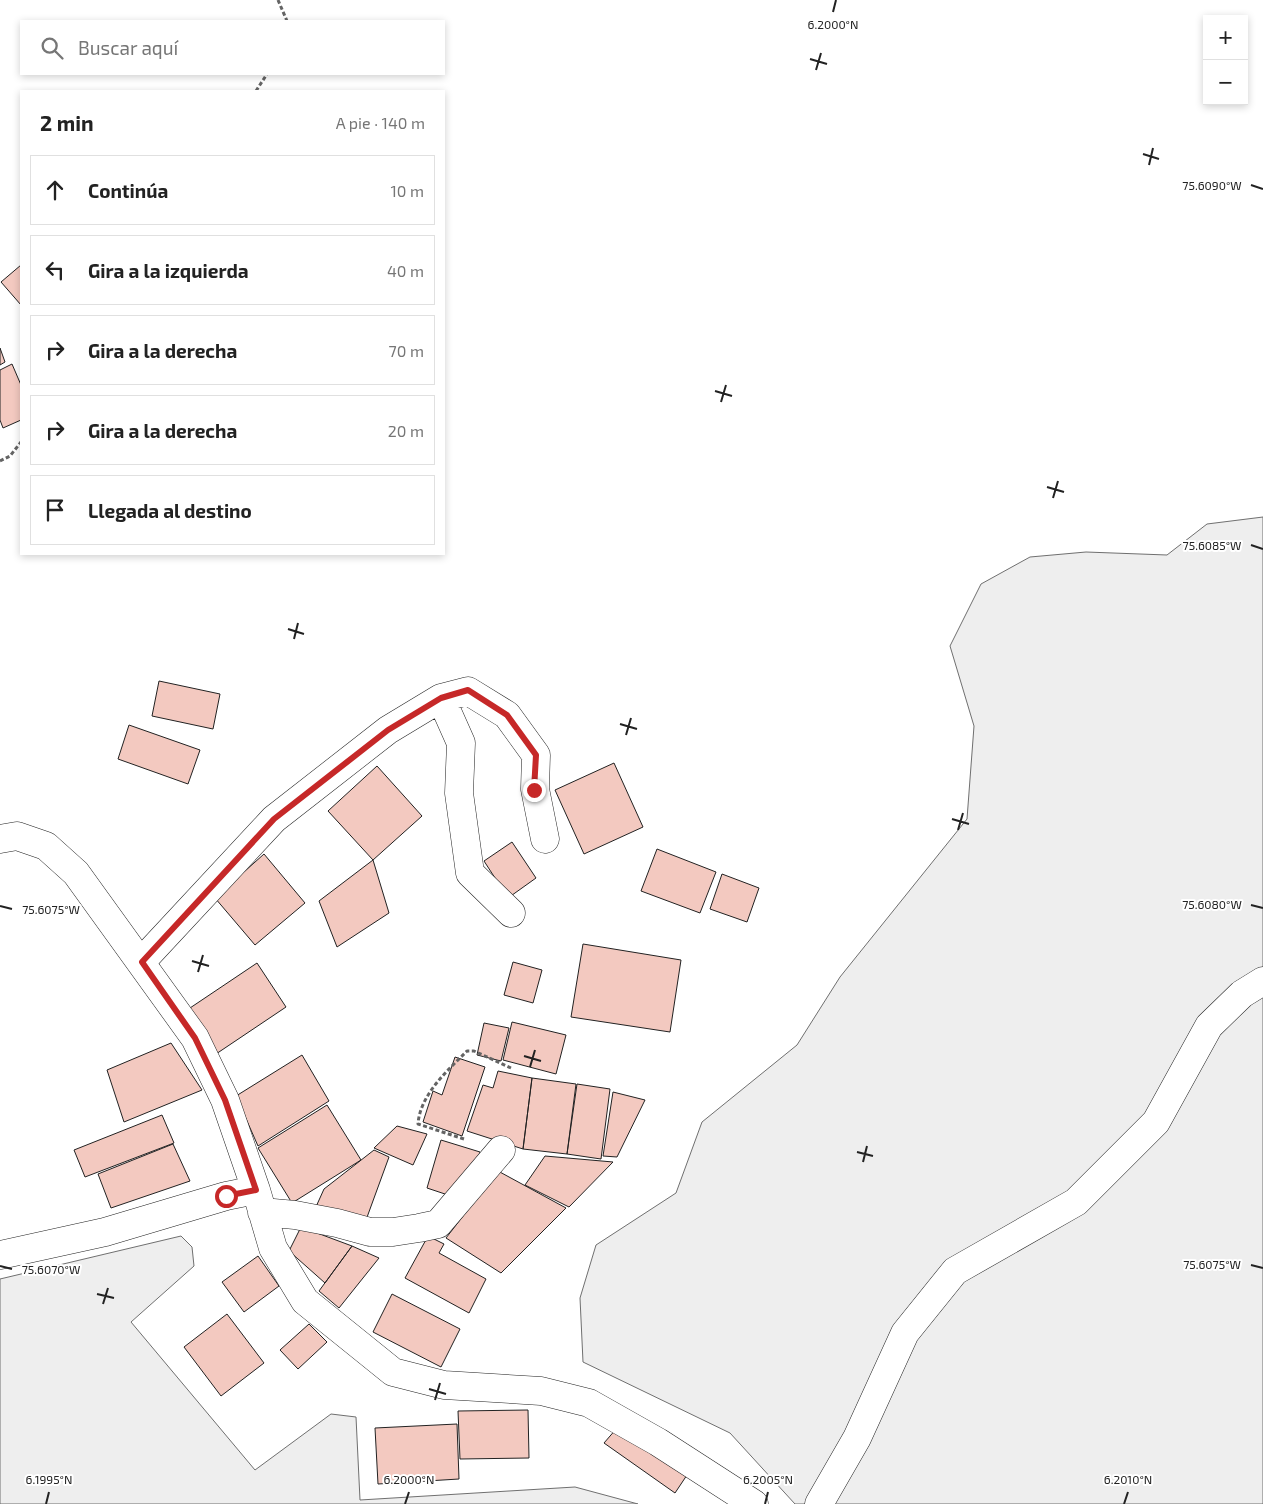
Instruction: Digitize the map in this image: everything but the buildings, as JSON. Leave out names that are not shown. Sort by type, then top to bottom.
[{"type":"street","points":[[142,962],[274,819],[388,730],[441,698],[468,690],[507,715],[536,755],[534,790],[545,839]]},
{"type":"street","points":[[441,698],[461,743],[459,793],[470,873],[511,913]]},
{"type":"street","points":[[0,838],[17,836],[46,846],[76,872],[195,1038],[225,1100],[273,1248],[305,1302],[393,1372],[444,1385],[541,1391],[589,1403],[658,1442],[754,1504]]},
{"type":"street","points":[[819,1504],[857,1438],[905,1332],[955,1271],[1076,1202],[1156,1122],[1209,1026],[1242,994],[1263,981]]},
{"type":"street","points":[[0,1255],[105,1232],[226,1196],[259,1201],[370,1232],[393,1232],[419,1228],[438,1224],[501,1150]]},
{"type":"path","points":[[278,0],[287,20]]},
{"type":"path","points":[[257,90],[266,75]]},
{"type":"path","points":[[0,461],[10,456],[20,443]]},
{"type":"path","points":[[425,1127],[418,1124],[419,1115],[428,1097],[439,1080],[467,1051],[474,1051],[511,1068]]},
{"type":"shaded area","points":[[1263,517],[1263,1504],[795,1504],[730,1433],[583,1362],[580,1298],[596,1245],[676,1193],[702,1122],[797,1045],[840,977],[967,819],[974,726],[950,646],[981,584],[1030,557],[1086,552],[1167,555],[1207,524]]},
{"type":"shaded area","points":[[181,1236],[192,1247],[194,1266],[131,1322],[255,1470],[331,1414],[356,1417],[360,1500],[575,1487],[638,1504],[0,1504],[0,1279]]},
{"type":"route","points":[[226,1196],[256,1190],[225,1100],[195,1038],[142,962],[274,819],[388,730],[441,698],[468,690],[507,715],[536,755],[534,790]]}]
